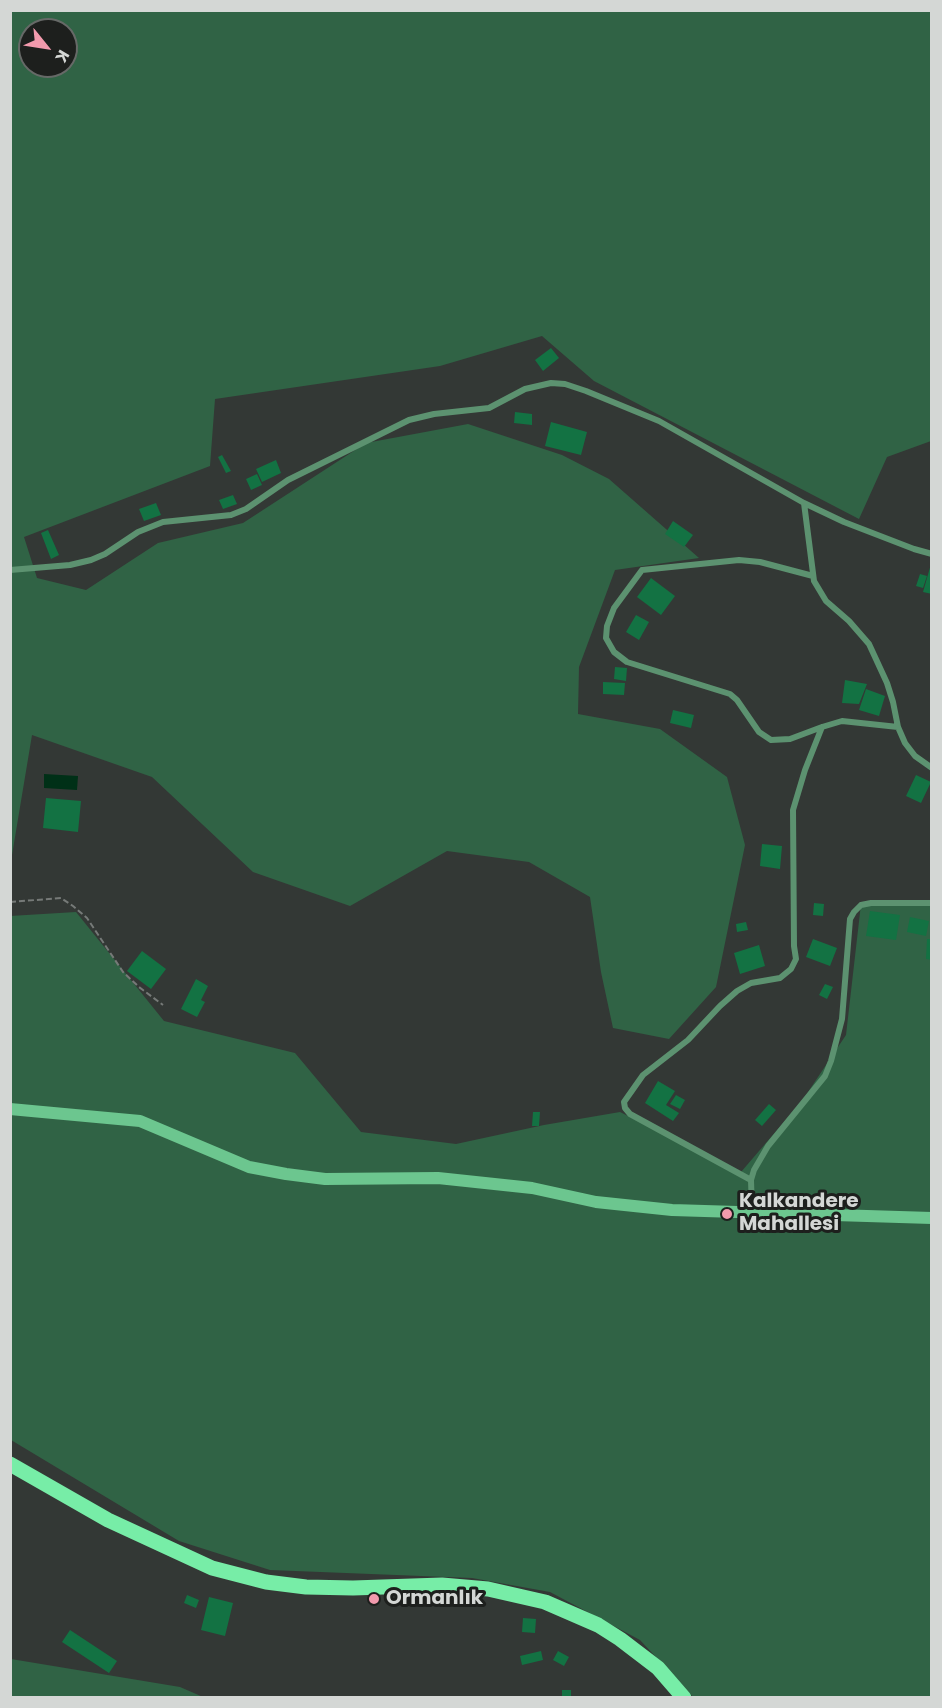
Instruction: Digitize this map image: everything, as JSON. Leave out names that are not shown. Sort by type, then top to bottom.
[{"type":"main road","points":[[10,1464],[108,1520],[212,1568],[266,1582],[306,1587],[442,1585],[488,1588],[545,1602],[598,1625],[620,1639],[658,1668],[684,1698]]},
{"type":"street","points":[[10,570],[70,566],[105,554],[138,532],[163,522],[231,515],[246,509],[288,480],[410,420],[434,414],[489,408],[525,389],[551,383],[565,384],[585,391],[658,421],[804,503],[844,522],[932,554]]},
{"type":"street","points":[[804,503],[813,576],[826,601],[849,621],[869,644],[890,692],[898,727],[905,743],[915,756],[932,768]]},
{"type":"street","points":[[813,576],[767,564],[739,560],[642,570],[614,608],[607,626],[606,638],[614,652],[627,662],[730,694],[738,700],[759,732],[771,740],[790,739],[842,722],[898,727]]},
{"type":"street","points":[[751,1180],[630,1114],[624,1102],[643,1075],[688,1040],[737,991],[751,984],[780,978],[791,969],[796,959],[794,946],[794,810],[805,770],[822,727]]},
{"type":"street","points":[[752,1211],[751,1180],[754,1170],[768,1146],[825,1076],[831,1061],[842,1019],[850,919],[854,912],[861,905],[872,903],[932,903]]},
{"type":"street","points":[[10,1109],[140,1121],[249,1167],[325,1179],[438,1178],[532,1188],[596,1202],[672,1210],[932,1218]]},
{"type":"path","points":[[10,902],[61,898],[73,906],[87,918],[123,972],[163,1005]]},
{"type":"shaded area","points":[[11,11],[931,11],[931,441],[887,457],[859,519],[594,381],[542,336],[440,366],[215,399],[210,466],[24,537],[37,578],[86,590],[158,543],[243,523],[366,443],[468,424],[562,455],[609,479],[699,558],[615,570],[579,667],[578,714],[660,729],[727,777],[745,845],[716,987],[669,1039],[613,1028],[601,972],[590,897],[529,862],[447,851],[350,906],[253,872],[152,777],[32,735],[11,861]]},
{"type":"shaded area","points":[[44,774],[78,776],[77,790],[44,788]]},
{"type":"shaded area","points":[[931,900],[931,1697],[693,1697],[640,1640],[550,1592],[472,1578],[270,1570],[179,1541],[11,1440],[10,916],[76,912],[164,1021],[295,1053],[361,1132],[456,1144],[620,1112],[741,1172],[802,1101],[846,1035],[861,904]]},
{"type":"shaded area","points":[[11,1659],[180,1687],[203,1697],[11,1697]]},
{"type":"building","points":[[551,348],[559,358],[543,371],[535,360]]},
{"type":"building","points":[[515,412],[532,414],[532,425],[514,423]]},
{"type":"building","points":[[551,422],[587,432],[581,455],[545,446]]},
{"type":"building","points":[[222,455],[231,471],[226,473],[218,457]]},
{"type":"building","points":[[276,460],[281,473],[262,482],[256,469]]},
{"type":"building","points":[[257,474],[262,485],[251,490],[246,479]]},
{"type":"building","points":[[233,495],[237,504],[223,509],[219,500]]},
{"type":"building","points":[[156,503],[161,515],[144,521],[139,509]]},
{"type":"building","points":[[673,521],[693,535],[684,547],[665,534]]},
{"type":"building","points":[[48,530],[59,555],[51,559],[41,533]]},
{"type":"building","points":[[932,564],[932,594],[923,592]]},
{"type":"building","points":[[920,574],[927,576],[923,588],[916,586]]},
{"type":"building","points":[[651,578],[675,596],[661,615],[637,597]]},
{"type":"building","points":[[636,615],[649,622],[639,640],[626,632]]},
{"type":"building","points":[[615,667],[627,668],[626,681],[614,679]]},
{"type":"building","points":[[845,680],[867,684],[859,704],[842,703]]},
{"type":"building","points":[[603,682],[625,683],[624,695],[603,694]]},
{"type":"building","points":[[866,689],[885,696],[879,716],[859,710]]},
{"type":"building","points":[[673,710],[694,715],[691,728],[670,723]]},
{"type":"building","points":[[916,775],[931,782],[921,803],[906,796]]},
{"type":"building","points":[[46,798],[81,801],[78,832],[43,828]]},
{"type":"building","points":[[762,844],[782,846],[780,869],[760,866]]},
{"type":"building","points":[[814,903],[824,904],[823,916],[813,915]]},
{"type":"building","points":[[870,911],[900,915],[896,940],[866,936]]},
{"type":"building","points":[[910,917],[929,921],[926,936],[907,932]]},
{"type":"building","points":[[746,922],[748,930],[737,932],[736,924]]},
{"type":"building","points":[[813,939],[837,948],[830,966],[806,957]]},
{"type":"building","points":[[927,939],[932,939],[932,960],[926,959]]},
{"type":"building","points":[[759,945],[765,966],[740,974],[734,953]]},
{"type":"building","points":[[142,951],[166,969],[151,989],[127,971]]},
{"type":"building","points":[[196,979],[208,986],[201,1000],[205,1002],[197,1017],[181,1009]]},
{"type":"building","points":[[825,984],[833,987],[827,999],[819,995]]},
{"type":"building","points":[[658,1081],[675,1091],[666,1105],[679,1113],[673,1121],[645,1103]]},
{"type":"building","points":[[676,1095],[685,1100],[680,1109],[670,1104]]},
{"type":"building","points":[[769,1104],[776,1110],[762,1126],[755,1120]]},
{"type":"building","points":[[533,1112],[540,1112],[539,1126],[532,1126]]},
{"type":"building","points":[[187,1595],[199,1600],[196,1608],[184,1603]]},
{"type":"building","points":[[209,1597],[233,1603],[225,1636],[201,1630]]},
{"type":"building","points":[[523,1618],[536,1619],[535,1633],[522,1632]]},
{"type":"building","points":[[70,1630],[117,1661],[109,1673],[62,1642]]},
{"type":"building","points":[[541,1651],[543,1660],[522,1665],[520,1656]]},
{"type":"building","points":[[558,1651],[569,1657],[564,1666],[553,1660]]},
{"type":"building","points":[[562,1690],[571,1690],[571,1698],[562,1698]]},
{"type":"place","name":"Kalkandere Mahallesi","points":[[727,1214]]},
{"type":"place","name":"Ormanlık","points":[[374,1599]]}]
